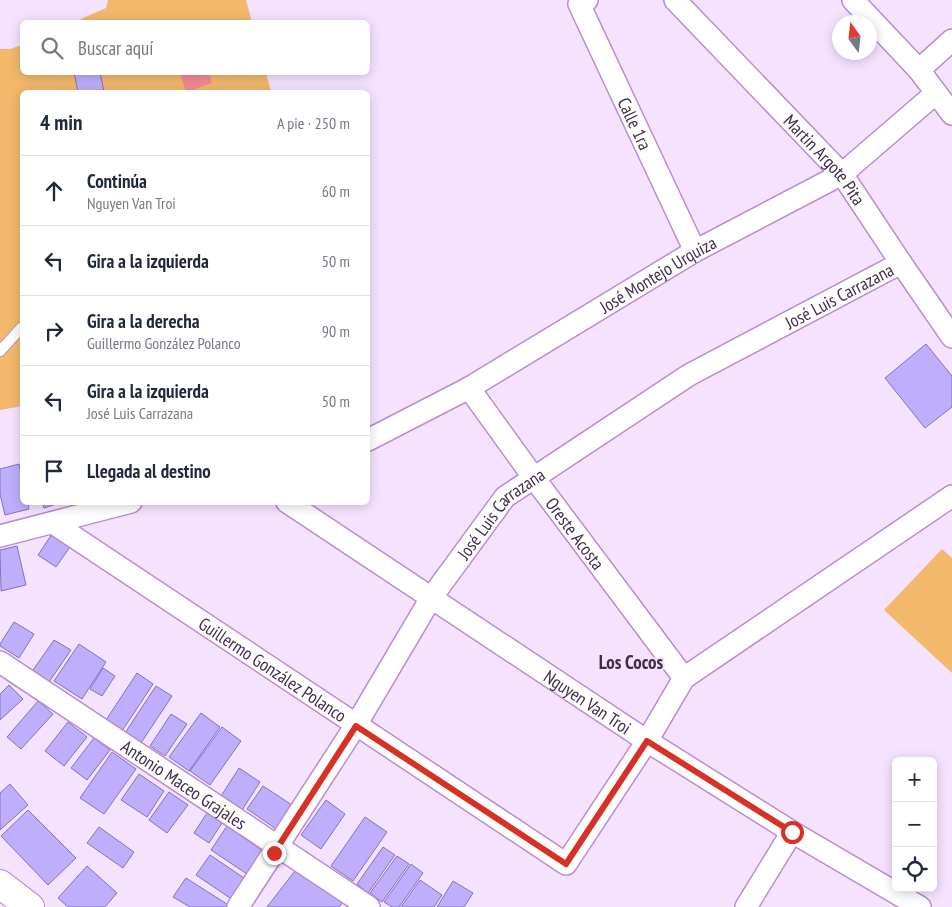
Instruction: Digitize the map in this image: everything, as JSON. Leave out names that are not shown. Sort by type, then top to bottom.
[{"type":"main road","points":[[0,884],[30,907]]},
{"type":"street","name":"Calle 1ra","points":[[587,0],[579,4],[695,251]]},
{"type":"street","name":"Martin Argote Pita","points":[[675,0],[842,174],[952,337]]},
{"type":"street","points":[[853,0],[919,70],[952,114]]},
{"type":"street","points":[[919,70],[952,40]]},
{"type":"street","name":"José Montejo Urquiza","points":[[370,439],[469,388],[695,251],[842,174],[936,93]]},
{"type":"street","name":"José Luis Carrazana","points":[[238,907],[356,726],[431,598],[505,497],[689,375],[901,263]]},
{"type":"street","name":"Oreste Acosta","points":[[469,388],[684,678]]},
{"type":"street","points":[[647,741],[684,678],[952,496]]},
{"type":"street","points":[[0,536],[120,505]]},
{"type":"street","name":"Nguyen Van Troi","points":[[292,505],[647,741],[792,832],[920,907]]},
{"type":"street","name":"Guillermo González Polanco","points":[[54,523],[356,726],[566,864],[647,741]]},
{"type":"street","name":"Antonio Maceo Grajales","points":[[0,662],[369,907]]},
{"type":"street","points":[[746,907],[792,832]]},
{"type":"lane","points":[[0,351],[20,329]]},
{"type":"shaded area","points":[[108,0],[246,0],[251,20],[79,20],[106,8]]},
{"type":"shaded area","points":[[20,46],[20,75],[267,75],[270,90],[20,90],[20,406],[0,410],[0,49],[10,49]]},
{"type":"shaded area","points":[[181,75],[210,75],[212,83],[192,90],[185,90]]},
{"type":"shaded area","points":[[942,549],[952,558],[952,673],[884,610]]},
{"type":"building","points":[[75,75],[101,75],[104,90],[78,90]]},
{"type":"building","points":[[926,344],[952,376],[952,407],[925,428],[885,378]]},
{"type":"building","points":[[19,464],[20,505],[28,505],[29,509],[5,515],[0,494],[0,469]]},
{"type":"building","points":[[54,531],[72,544],[56,567],[38,555]]},
{"type":"building","points":[[17,546],[26,585],[1,591],[0,550]]},
{"type":"building","points":[[14,622],[34,634],[19,658],[0,646]]},
{"type":"building","points":[[54,640],[71,650],[49,682],[33,670]]},
{"type":"building","points":[[79,644],[106,662],[82,699],[54,681]]},
{"type":"building","points":[[103,668],[115,676],[102,696],[90,689]]},
{"type":"building","points":[[137,673],[153,684],[122,731],[106,720]]},
{"type":"building","points":[[9,685],[23,699],[0,720],[0,694]]},
{"type":"building","points":[[156,686],[172,696],[141,743],[125,733]]},
{"type":"building","points":[[38,701],[53,714],[21,749],[7,737]]},
{"type":"building","points":[[201,713],[220,727],[189,771],[169,757]]},
{"type":"building","points":[[171,714],[187,724],[165,756],[150,746]]},
{"type":"building","points":[[68,722],[87,737],[64,766],[45,751]]},
{"type":"building","points":[[222,727],[241,741],[210,785],[190,771]]},
{"type":"building","points":[[94,738],[110,750],[87,780],[71,768]]},
{"type":"building","points":[[112,752],[136,769],[104,814],[80,798]]},
{"type":"building","points":[[239,768],[260,782],[242,810],[221,796]]},
{"type":"building","points":[[139,774],[164,791],[147,817],[121,800]]},
{"type":"building","points":[[10,784],[28,805],[0,830],[0,793]]},
{"type":"building","points":[[263,786],[295,807],[279,831],[247,809]]},
{"type":"building","points":[[169,792],[188,805],[167,833],[149,820]]},
{"type":"building","points":[[326,800],[345,814],[321,849],[301,835]]},
{"type":"building","points":[[28,810],[76,858],[48,885],[1,836]]},
{"type":"building","points":[[207,813],[222,823],[209,843],[194,833]]},
{"type":"building","points":[[365,817],[387,832],[353,881],[331,866]]},
{"type":"building","points":[[227,826],[266,853],[250,876],[211,850]]},
{"type":"building","points":[[99,827],[134,852],[123,868],[87,843]]},
{"type":"building","points":[[383,847],[395,855],[368,893],[357,884]]},
{"type":"building","points":[[210,855],[247,880],[233,900],[196,875]]},
{"type":"building","points":[[397,856],[409,864],[382,902],[370,893]]},
{"type":"building","points":[[411,864],[423,873],[399,907],[392,907],[384,902]]},
{"type":"building","points":[[87,866],[117,893],[105,907],[68,907],[58,898]]},
{"type":"building","points":[[298,867],[343,902],[339,907],[267,907]]},
{"type":"building","points":[[186,878],[230,906],[190,907],[173,897]]},
{"type":"building","points":[[420,880],[442,895],[434,907],[401,907]]},
{"type":"building","points":[[453,881],[473,893],[464,907],[437,907]]},
{"type":"district","name":"Los Cocos","points":[[631,662]]},
{"type":"route","points":[[274,853],[356,726],[566,864],[647,741],[792,832]]}]
